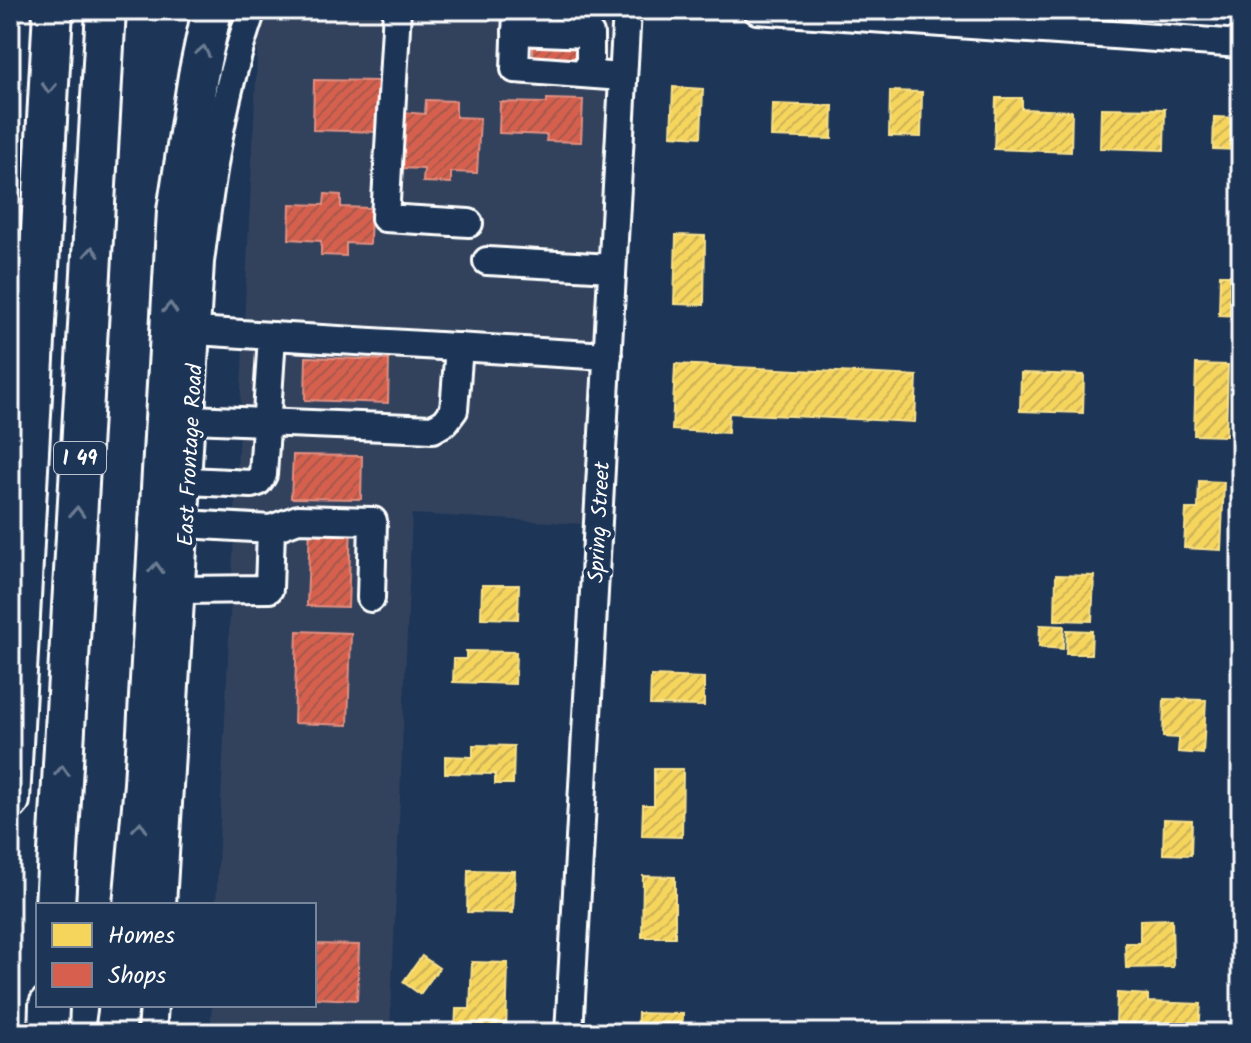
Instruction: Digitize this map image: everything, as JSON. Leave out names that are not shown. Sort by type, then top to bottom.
[{"type":"highway","name":"I 49","points":[[10,800],[53,10]]},
{"type":"highway","name":"I 49","points":[[55,903],[106,10]]},
{"type":"highway","points":[[133,903],[145,768],[176,225],[184,153],[212,10]]},
{"type":"highway","points":[[48,1033],[49,1007]]},
{"type":"highway","points":[[115,1033],[119,1007]]},
{"type":"street","name":"East Frontage Road","points":[[162,903],[200,262],[213,162],[230,82],[252,10]]},
{"type":"street","points":[[397,10],[385,218],[469,223]]},
{"type":"street","name":"Spring Street","points":[[569,1033],[627,10]]},
{"type":"street","points":[[757,10],[1036,20],[1241,44]]},
{"type":"street","points":[[590,74],[590,34],[517,20],[515,69],[622,77]]},
{"type":"street","points":[[487,261],[612,268]]},
{"type":"street","points":[[196,331],[608,356]]},
{"type":"street","points":[[188,481],[251,484],[258,482],[263,475],[272,336]]},
{"type":"street","points":[[191,419],[433,429],[445,422],[454,410],[459,347]]},
{"type":"street","points":[[185,524],[271,529],[298,519],[373,521],[371,598]]},
{"type":"street","points":[[181,590],[269,589],[271,529]]},
{"type":"street","points":[[152,1033],[154,1007]]},
{"type":"shaded area","points":[[264,10],[595,10],[611,29],[585,524],[412,514],[390,1033],[210,1033],[212,1007],[316,1007],[316,903],[216,903],[259,16]]},
{"type":"building: Homes","points":[[673,87],[703,89],[701,137],[671,135]]},
{"type":"building: Homes","points":[[890,91],[922,92],[921,137],[889,136]]},
{"type":"building: Homes","points":[[996,98],[1022,98],[1022,109],[1072,111],[1071,152],[994,149]]},
{"type":"building: Homes","points":[[772,104],[833,106],[832,139],[771,137]]},
{"type":"building: Homes","points":[[1101,108],[1165,109],[1164,150],[1100,148]]},
{"type":"building: Homes","points":[[1214,117],[1241,118],[1241,150],[1213,149]]},
{"type":"building: Homes","points":[[1237,161],[1241,162],[1241,185],[1236,185]]},
{"type":"building: Homes","points":[[676,235],[705,236],[704,305],[674,304]]},
{"type":"building: Homes","points":[[1220,275],[1241,275],[1241,316],[1219,315]]},
{"type":"building: Homes","points":[[675,364],[917,376],[915,422],[729,413],[728,433],[672,430]]},
{"type":"building: Homes","points":[[1196,364],[1228,365],[1226,436],[1194,435]]},
{"type":"building: Homes","points":[[1021,373],[1084,375],[1083,413],[1020,411]]},
{"type":"building: Homes","points":[[1199,481],[1224,482],[1221,550],[1184,548],[1186,509],[1198,509]]},
{"type":"building: Homes","points":[[1056,575],[1094,576],[1092,621],[1055,620]]},
{"type":"building: Homes","points":[[482,585],[519,585],[518,619],[481,618]]},
{"type":"building: Homes","points":[[1040,625],[1064,626],[1063,649],[1039,647]]},
{"type":"building: Homes","points":[[1067,630],[1092,631],[1091,654],[1066,654]]},
{"type":"building: Homes","points":[[466,651],[516,652],[515,684],[453,682],[454,659],[466,659]]},
{"type":"building: Homes","points":[[651,676],[704,678],[704,706],[650,705]]},
{"type":"building: Homes","points":[[1164,699],[1206,700],[1203,754],[1178,752],[1179,738],[1163,737]]},
{"type":"building: Homes","points":[[473,745],[514,746],[513,784],[495,784],[495,774],[445,773],[445,756],[473,757]]},
{"type":"building: Homes","points":[[654,769],[683,769],[682,837],[642,836],[643,805],[654,805]]},
{"type":"building: Homes","points":[[1164,819],[1192,820],[1191,855],[1163,854]]},
{"type":"building: Homes","points":[[468,870],[515,871],[513,913],[467,912]]},
{"type":"building: Homes","points":[[643,876],[675,877],[675,937],[642,937]]},
{"type":"building: Homes","points":[[1172,919],[1173,967],[1126,968],[1125,943],[1140,943],[1140,920]]},
{"type":"building: Homes","points":[[422,956],[439,968],[420,994],[403,982]]},
{"type":"building: Homes","points":[[472,962],[508,963],[506,1033],[455,1033],[456,1009],[470,1009]]},
{"type":"building: Homes","points":[[1117,993],[1148,995],[1148,1002],[1201,1004],[1199,1031],[1116,1027]]},
{"type":"building: Homes","points":[[638,1013],[683,1014],[682,1033],[637,1033]]},
{"type":"building: Shops","points":[[533,36],[579,37],[579,63],[533,62]]},
{"type":"building: Shops","points":[[314,80],[379,81],[378,132],[313,130]]},
{"type":"building: Shops","points":[[547,99],[583,100],[581,142],[546,141],[547,135],[499,133],[500,102],[547,103]]},
{"type":"building: Shops","points":[[426,100],[456,101],[456,117],[480,118],[477,173],[451,172],[451,183],[423,182],[424,169],[399,168],[402,112],[425,114]]},
{"type":"building: Shops","points":[[325,194],[341,195],[341,207],[371,208],[370,244],[346,243],[346,256],[321,255],[321,241],[289,239],[290,204],[324,205]]},
{"type":"building: Shops","points":[[306,357],[389,360],[388,403],[305,400]]},
{"type":"building: Shops","points":[[293,455],[362,456],[361,499],[291,498]]},
{"type":"building: Shops","points":[[310,524],[351,525],[348,607],[307,606]]},
{"type":"building: Shops","points":[[297,631],[351,633],[348,725],[294,723]]},
{"type":"building: Shops","points":[[316,944],[359,945],[357,1000],[316,998]]}]
